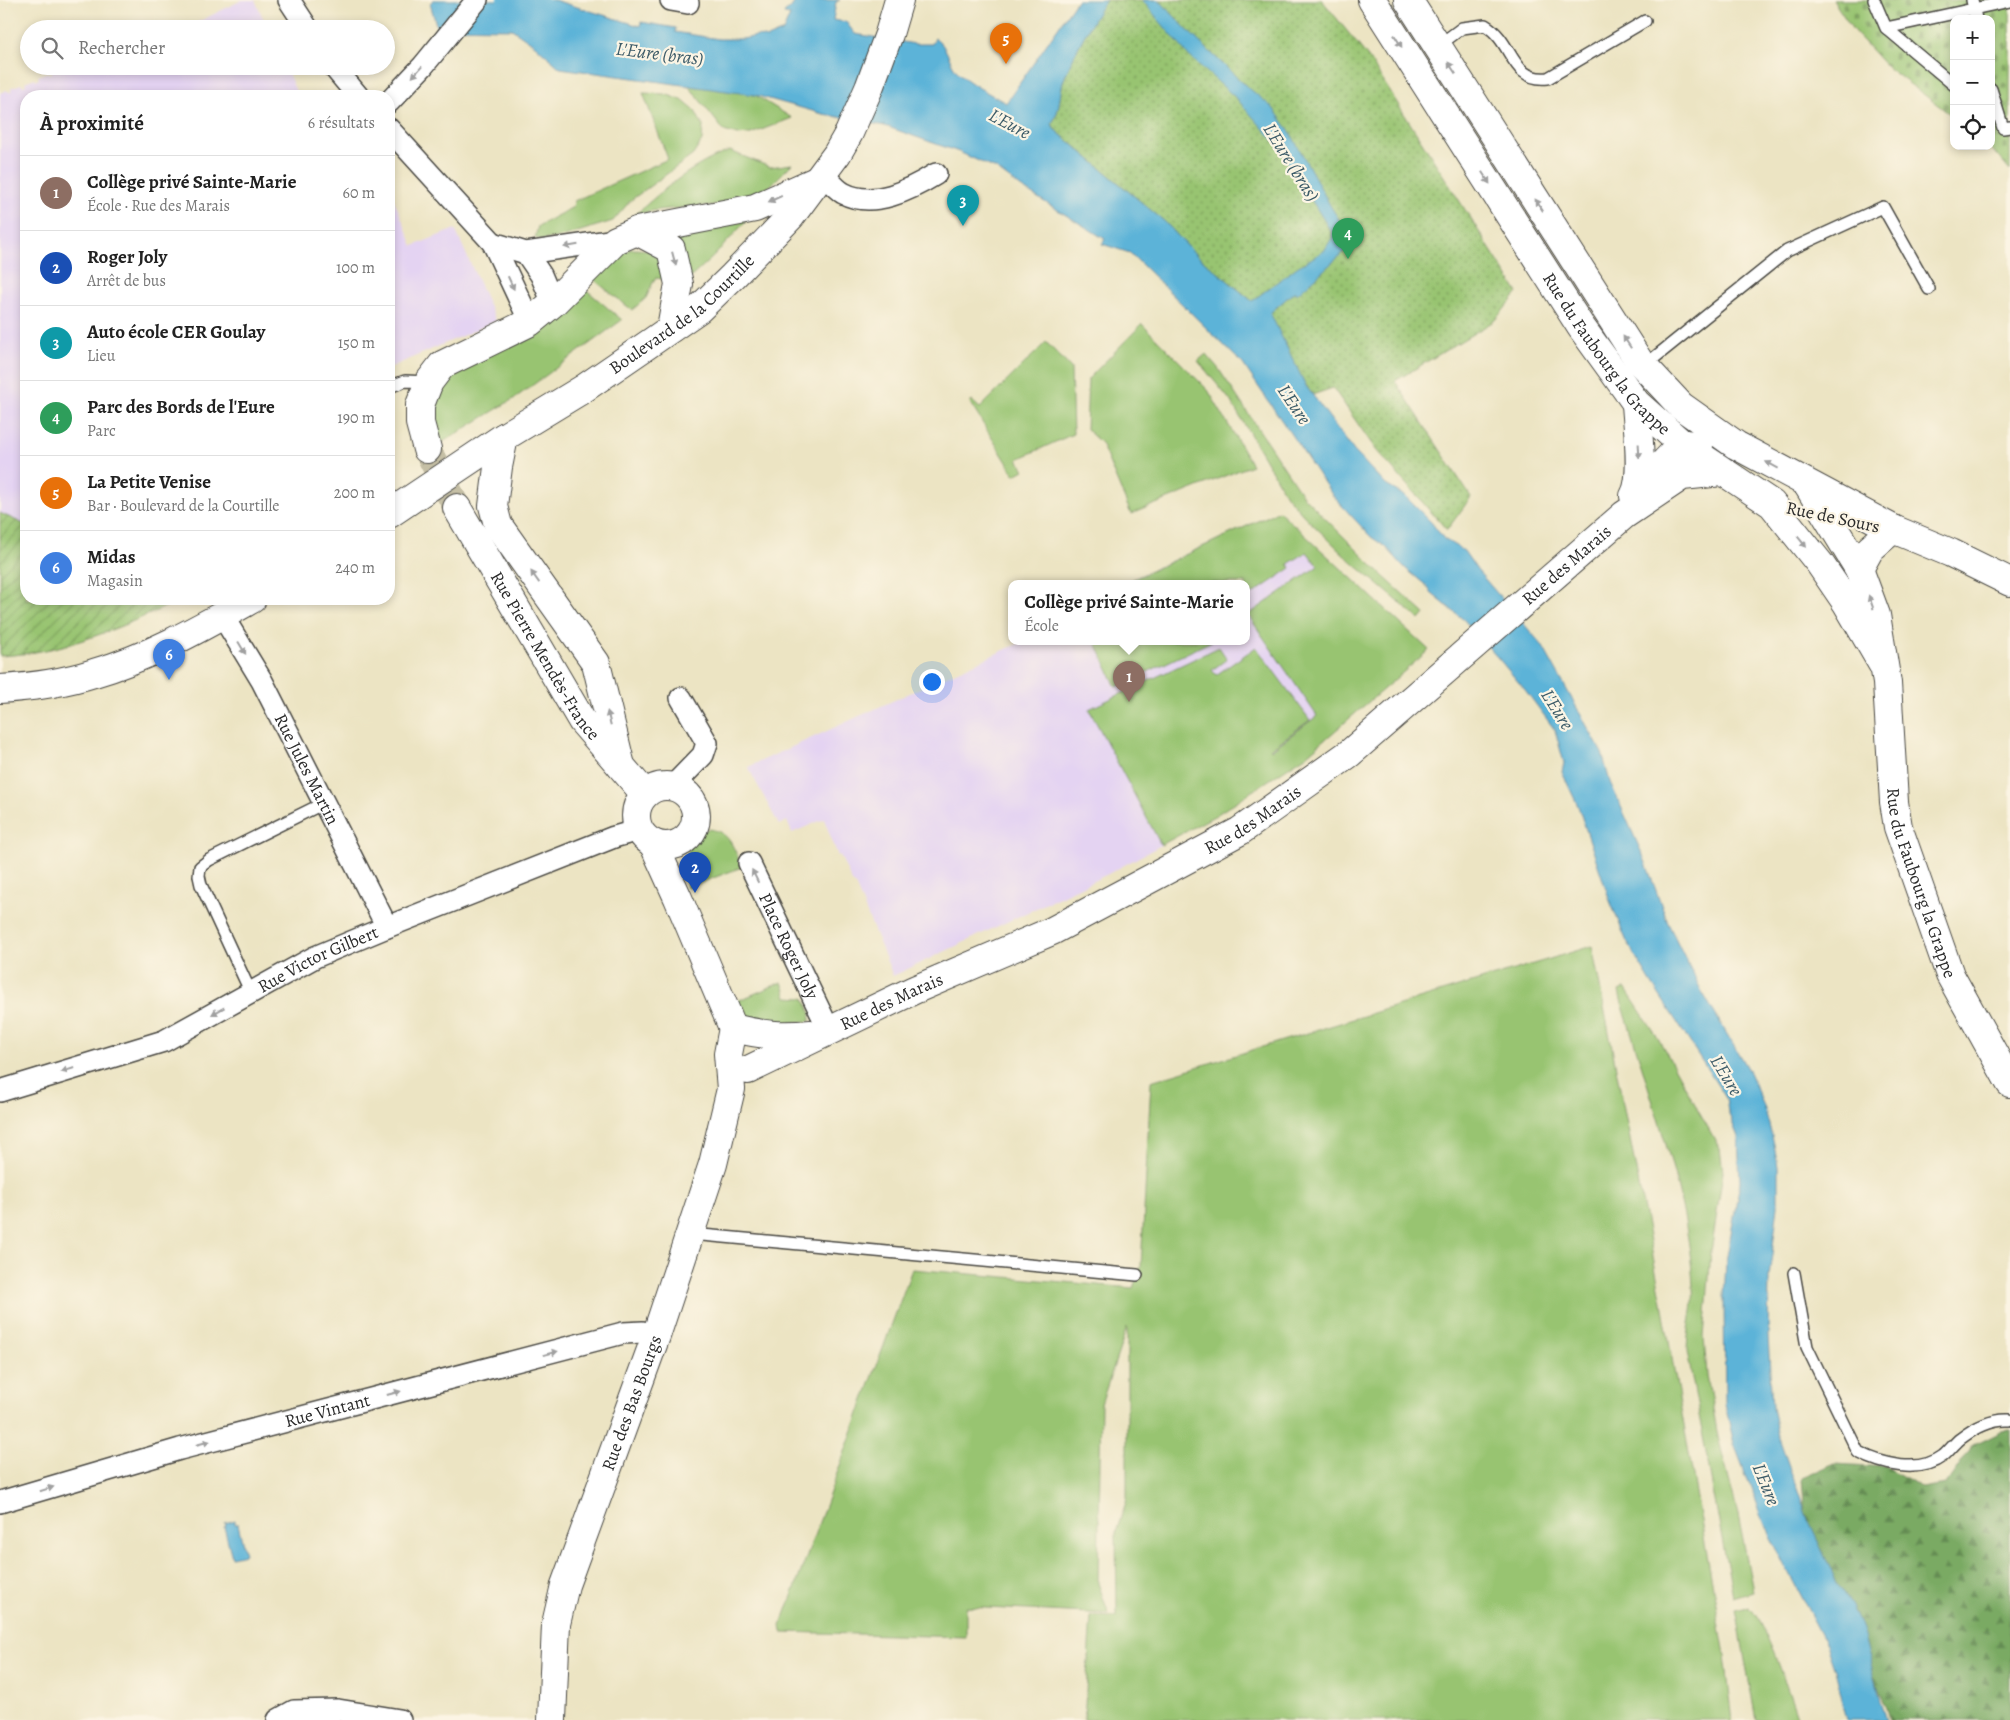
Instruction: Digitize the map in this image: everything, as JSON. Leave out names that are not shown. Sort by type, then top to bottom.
[{"type":"main road","name":"Boulevard de la Courtille","points":[[889,34],[890,0]]},
{"type":"main road","name":"Boulevard de la Courtille","points":[[395,510],[504,437],[583,389],[699,309],[733,276],[791,216],[821,177],[849,133],[869,88],[889,34],[899,0]]},
{"type":"main road","name":"Rue du Faubourg la Grappe","points":[[1372,0],[1580,327],[1636,402],[1682,444],[1772,504],[1820,564],[1846,602],[1884,667]]},
{"type":"main road","name":"Rue du Faubourg la Grappe","points":[[1408,0],[1644,366],[1681,406],[1736,446],[1807,484],[1859,569],[1876,615],[1888,683],[1894,802],[1898,827],[1950,975],[2010,1083]]},
{"type":"main road","points":[[426,449],[420,423],[420,405],[429,382],[442,365],[530,322],[626,235],[755,208],[821,177]]},
{"type":"main road","points":[[626,235],[671,249],[679,284],[671,328]]},
{"type":"main road","name":"Rue des Marais","points":[[1636,402],[1640,457],[1637,491]]},
{"type":"main road","points":[[1681,406],[1682,476]]},
{"type":"main road","points":[[504,437],[493,506],[498,525],[596,663],[621,766]]},
{"type":"main road","name":"Rue des Marais","points":[[1624,515],[1637,491],[1682,444]]},
{"type":"main road","points":[[1682,444],[1736,446]]},
{"type":"main road","name":"Rue des Marais","points":[[740,1079],[826,1031],[914,990],[1052,931],[1240,831],[1350,753],[1624,515],[1682,476],[1722,472]]},
{"type":"main road","name":"Rue de Sours","points":[[1807,484],[1894,529],[1951,553],[2010,582]]},
{"type":"main road","name":"Rue de Sours","points":[[1772,504],[1894,529]]},
{"type":"main road","name":"Rue Pierre Mendès-France","points":[[457,508],[582,721],[645,794]]},
{"type":"main road","points":[[1859,569],[1870,550],[1894,529]]},
{"type":"main road","points":[[0,689],[39,686],[94,674],[149,653],[241,605]]},
{"type":"main road","points":[[646,836],[667,846],[687,838],[694,826],[695,810],[687,795],[672,787],[658,787],[645,794],[640,800],[636,815],[646,836],[678,898],[742,1030]]},
{"type":"main road","points":[[678,898],[681,842]]},
{"type":"main road","name":"Rue des Marais","points":[[742,1030],[786,1037],[826,1031]]},
{"type":"main road","name":"Rue des Bas Bourgs","points":[[552,1720],[556,1624],[565,1585],[656,1336],[691,1234],[740,1079],[728,1054],[742,1030]]},
{"type":"street","points":[[289,0],[302,20]]},
{"type":"street","points":[[395,96],[423,66],[476,0]]},
{"type":"street","points":[[340,75],[353,90]]},
{"type":"street","points":[[395,136],[493,243],[530,322]]},
{"type":"street","points":[[821,177],[842,192],[859,199],[876,199],[913,188],[936,174]]},
{"type":"street","points":[[493,243],[526,253],[626,235]]},
{"type":"street","points":[[526,253],[541,275],[553,303]]},
{"type":"street","name":"Rue Jules Martin","points":[[222,615],[262,681],[387,927]]},
{"type":"street","points":[[672,787],[703,755],[707,743],[681,698]]},
{"type":"street","name":"Rue Victor Gilbert","points":[[0,1091],[164,1041],[315,957],[614,838],[646,836]]},
{"type":"street","name":"Place Roger Joly","points":[[749,864],[826,1031]]},
{"type":"street","name":"Rue Vintant","points":[[0,1502],[180,1449],[624,1334],[643,1332],[656,1336]]},
{"type":"street","points":[[278,1720],[294,1711],[338,1710],[400,1720]]},
{"type":"lane","points":[[1874,0],[1886,28],[1950,82]]},
{"type":"lane","points":[[1886,28],[2010,1]]},
{"type":"lane","points":[[1438,46],[1462,28],[1485,25],[1502,39],[1518,67],[1527,75],[1538,79],[1548,78],[1645,21]]},
{"type":"lane","points":[[1995,99],[2008,130]]},
{"type":"lane","points":[[1995,121],[2008,130]]},
{"type":"lane","points":[[1644,366],[1787,251],[1883,207],[1929,289]]},
{"type":"lane","points":[[395,385],[405,381],[429,382]]},
{"type":"lane","points":[[251,993],[201,885],[200,867],[209,860],[324,803]]},
{"type":"lane","points":[[691,1234],[1137,1274]]},
{"type":"lane","points":[[1794,1273],[1807,1347],[1858,1452],[1874,1460],[1908,1466],[1925,1466],[1943,1456],[1959,1440],[1980,1426],[2010,1420]]},
{"type":"shaded area","points":[[242,0],[255,0],[264,20],[202,20]]},
{"type":"shaded area","points":[[289,75],[295,90],[20,90],[20,522],[0,513],[0,93],[7,90],[8,92],[12,91],[11,88],[21,84],[23,86],[26,85],[25,82],[35,78],[36,80],[39,79],[38,76]]},
{"type":"shaded area","points":[[395,202],[413,246],[455,229],[496,321],[395,365]]},
{"type":"shaded area","points":[[1279,511],[1429,650],[1307,755],[1216,815],[1108,874],[893,976],[856,887],[840,855],[838,856],[824,819],[792,833],[787,821],[779,825],[748,767],[1015,645],[1250,645],[1250,580],[1130,580]]},
{"type":"green space","points":[[1106,0],[1322,0],[1368,57],[1518,293],[1494,321],[1395,381],[1471,497],[1447,530],[1376,450],[1333,388],[1312,395],[1252,301],[1193,252],[1165,222],[1054,129],[1052,123],[1057,113],[1064,79],[1083,38]]},
{"type":"green space","points":[[1833,0],[2010,0],[2010,171],[1992,150],[1995,150],[1995,15],[1950,15],[1950,114],[1887,67],[1853,30]]},
{"type":"green space","points":[[688,85],[755,95],[792,118],[751,134],[737,135],[724,131]]},
{"type":"green space","points":[[643,93],[665,94],[682,100],[695,111],[703,126],[702,141],[693,155],[631,200],[613,221],[561,237],[542,240],[535,238],[538,226],[573,207],[574,201],[668,159]]},
{"type":"green space","points":[[730,151],[770,167],[792,164],[769,187],[752,193],[746,200],[636,214],[669,186],[692,170]]},
{"type":"green space","points":[[748,219],[714,256],[690,278],[664,236]]},
{"type":"green space","points":[[631,249],[652,252],[660,259],[664,271],[664,279],[655,278],[646,298],[632,310],[593,279],[620,254]]},
{"type":"green space","points":[[583,287],[622,320],[515,398],[441,443],[434,423],[433,407],[440,391],[452,374]]},
{"type":"green space","points":[[1142,324],[1208,390],[1252,465],[1131,514],[1101,443],[1086,429],[1088,379]]},
{"type":"green space","points":[[1046,342],[1071,368],[1073,434],[1018,459],[1024,470],[1015,475],[970,403],[972,401],[980,408]]},
{"type":"green space","points":[[1206,354],[1218,368],[1303,496],[1384,577],[1425,614],[1420,620],[1354,564],[1303,515],[1286,495],[1230,400],[1198,361]]},
{"type":"green space","points":[[1279,511],[1429,650],[1307,755],[1216,815],[1161,845],[1089,709],[1219,647],[1227,659],[1212,670],[1216,675],[1256,647],[1310,720],[1271,750],[1317,716],[1250,618],[1250,614],[1318,566],[1307,552],[1288,564],[1291,568],[1250,596],[1250,580],[1131,580]]},
{"type":"green space","points":[[0,513],[20,522],[20,605],[169,605],[139,619],[71,644],[24,654],[0,656]]},
{"type":"green space","points":[[1097,645],[1204,645],[1116,687]]},
{"type":"green space","points":[[709,829],[727,837],[742,867],[687,888],[686,862],[690,845],[701,832]]},
{"type":"green space","points":[[1592,946],[1661,1297],[1724,1649],[1733,1720],[1084,1720],[1091,1616],[1117,1617],[1116,1532],[1127,1499],[1127,1327],[1101,1404],[1098,1583],[1109,1614],[966,1607],[966,1637],[782,1632],[781,1626],[912,1269],[1133,1288],[1141,1266],[1151,1081]]},
{"type":"green space","points":[[782,982],[787,997],[804,998],[811,1013],[810,1021],[759,1024],[745,1015],[735,1002]]},
{"type":"green space","points":[[1625,988],[1658,1038],[1720,1149],[1723,1171],[1711,1253],[1704,1337],[1707,1375],[1718,1437],[1738,1515],[1753,1591],[1733,1597],[1687,1351],[1693,1295],[1691,1264],[1680,1195],[1668,1150],[1621,1000],[1619,991]]},
{"type":"green space","points":[[2010,1430],[2010,1720],[1890,1720],[1887,1706],[1806,1533],[1802,1478],[1835,1464],[1887,1467],[1922,1488],[1946,1484],[1973,1445],[2001,1431]]},
{"type":"green space","points":[[1749,1607],[1755,1614],[1769,1642],[1798,1720],[1756,1720],[1736,1610]]},
{"type":"water","name":"L'Eure","points":[[433,0],[530,0],[520,19],[532,16],[551,21],[535,0],[554,0],[640,26],[641,22],[676,28],[675,32],[719,39],[742,39],[758,36],[767,38],[783,31],[790,15],[784,14],[796,0],[840,0],[836,2],[833,20],[846,22],[855,34],[915,44],[932,44],[935,38],[945,49],[953,66],[960,75],[1006,103],[1077,0],[1106,0],[1083,38],[1064,79],[1057,113],[1052,123],[1054,129],[1165,222],[1193,252],[1252,301],[1297,267],[1324,251],[1332,238],[1332,233],[1276,143],[1236,98],[1189,56],[1142,0],[1159,0],[1191,34],[1244,84],[1273,108],[1289,130],[1331,207],[1351,238],[1352,245],[1297,294],[1295,291],[1270,313],[1306,386],[1354,451],[1386,485],[1405,496],[1431,522],[1444,539],[1464,551],[1477,570],[1542,645],[1602,753],[1610,782],[1644,858],[1668,923],[1701,990],[1748,1070],[1764,1106],[1778,1167],[1778,1206],[1769,1278],[1768,1336],[1772,1407],[1777,1432],[1808,1520],[1837,1583],[1852,1607],[1862,1633],[1887,1720],[1847,1720],[1835,1670],[1826,1644],[1770,1537],[1734,1444],[1725,1404],[1724,1297],[1726,1262],[1740,1182],[1738,1137],[1728,1112],[1726,1098],[1627,942],[1610,901],[1578,806],[1562,772],[1564,763],[1555,730],[1526,691],[1464,620],[1431,593],[1428,587],[1405,568],[1386,547],[1371,537],[1333,496],[1243,364],[1130,253],[1102,244],[1105,239],[1022,188],[996,169],[959,152],[885,126],[823,114],[755,95],[560,68],[535,45],[512,29],[437,28],[430,3]]},
{"type":"water","points":[[235,1520],[235,1524],[238,1524],[245,1554],[232,1557],[224,1527],[226,1526],[225,1523]]},
{"type":"waterway","name":"L'Eure (bras)","points":[[516,0],[581,43],[593,44]]},
{"type":"tunnel","points":[[427,449],[457,508]]},
{"type":"place","name":"La Petite Venise","points":[[1006,64]]},
{"type":"place","name":"Auto école CER Goulay","points":[[963,226]]},
{"type":"place","name":"Parc des Bords de l'Eure","points":[[1348,259]]},
{"type":"place","name":"Midas","points":[[169,680]]},
{"type":"place","name":"Collège privé Sainte-Marie","points":[[1129,702]]},
{"type":"place","name":"Roger Joly","points":[[695,893]]}]
